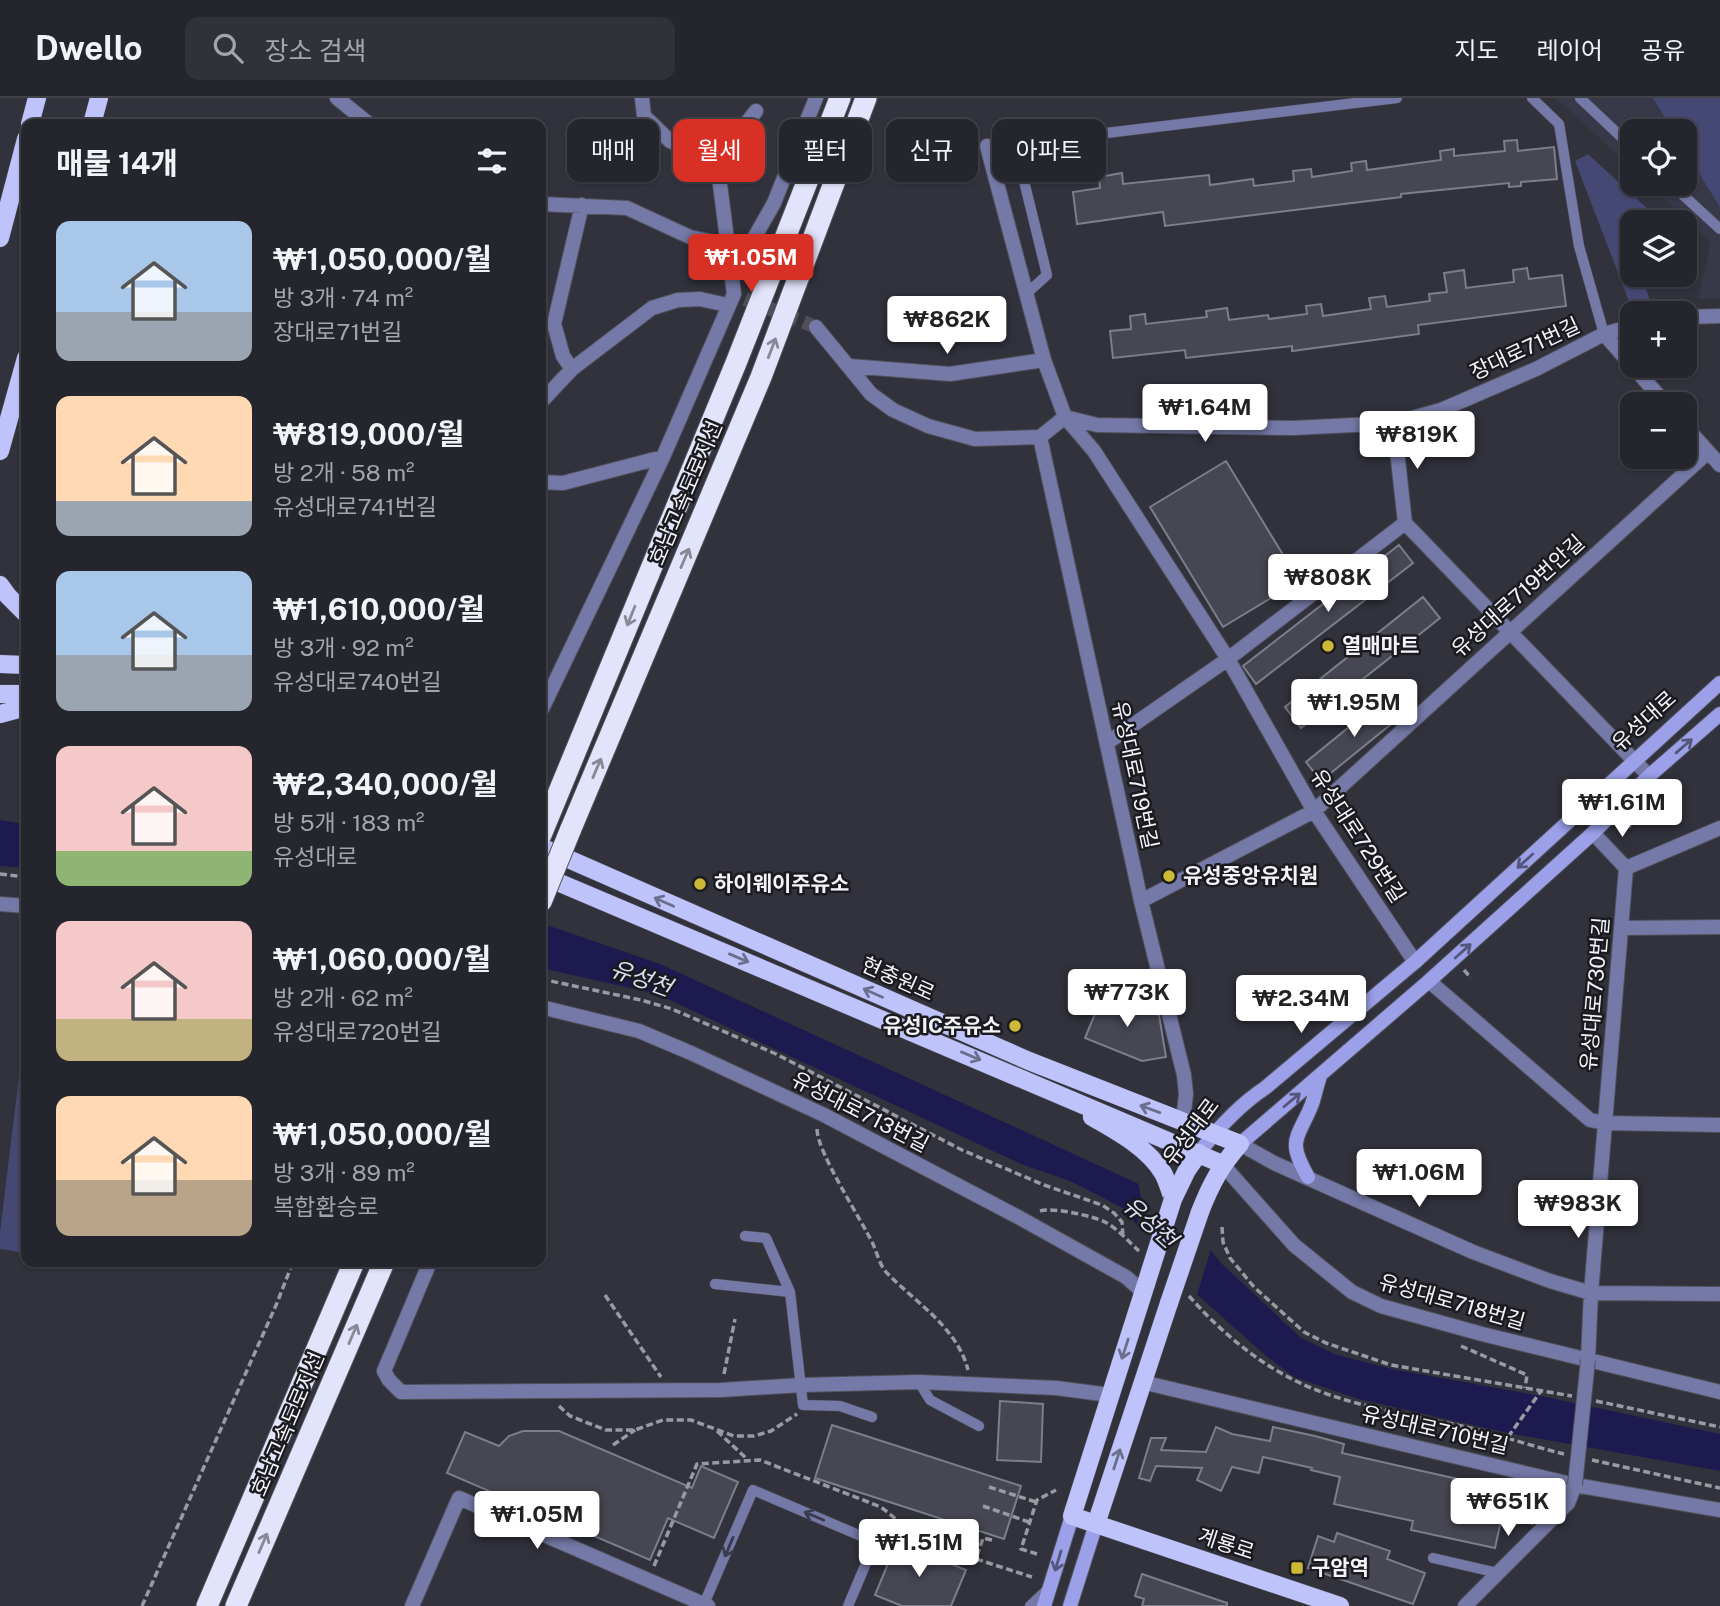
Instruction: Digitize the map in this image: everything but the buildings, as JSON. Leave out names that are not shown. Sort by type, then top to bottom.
[{"type":"highway","name":"호남고속도로지선","points":[[546,823],[736,363],[840,98]]},
{"type":"highway","name":"호남고속도로지선","points":[[546,890],[761,377],[866,98]]},
{"type":"highway","name":"호남고속도로지선","points":[[207,1606],[352,1267]]},
{"type":"highway","name":"호남고속도로지선","points":[[236,1606],[382,1267]]},
{"type":"main road","points":[[31,119],[37,98]]},
{"type":"main road","points":[[93,119],[99,98]]},
{"type":"main road","points":[[0,238],[21,158]]},
{"type":"main road","points":[[0,451],[21,376]]},
{"type":"main road","points":[[0,585],[21,609]]},
{"type":"main road","points":[[0,664],[21,664]]},
{"type":"main road","name":"유성대로","points":[[1044,1606],[1173,1199],[1199,1153],[1245,1102],[1415,962],[1720,683]]},
{"type":"main road","points":[[0,694],[21,694]]},
{"type":"main road","points":[[0,713],[21,708]]},
{"type":"main road","points":[[1070,1606],[1199,1212],[1222,1164],[1240,1144],[1429,981],[1593,833],[1649,776],[1720,714]]},
{"type":"main road","name":"현충원로","points":[[546,850],[1029,1061],[1240,1144]]},
{"type":"main road","name":"현충원로","points":[[546,877],[1021,1077]]},
{"type":"main road","points":[[1308,1177],[1298,1159],[1294,1142],[1312,1104],[1320,1076]]},
{"type":"main road","points":[[1021,1077],[1222,1164]]},
{"type":"main road","points":[[1021,1077],[1099,1121],[1150,1157],[1163,1174],[1173,1199]]},
{"type":"main road","points":[[1072,1516],[1096,1524]]},
{"type":"main road","name":"계룡로","points":[[1096,1524],[1340,1606]]},
{"type":"street","points":[[337,98],[363,119]]},
{"type":"street","points":[[642,98],[644,116],[673,142]]},
{"type":"street","points":[[730,264],[753,240],[774,203],[816,98]]},
{"type":"street","points":[[750,119],[756,111]]},
{"type":"street","name":"유성대로729번길","points":[[987,146],[1044,360],[1065,417],[1094,451],[1228,659],[1314,811],[1415,962]]},
{"type":"street","points":[[546,701],[663,457],[735,299],[720,182]]},
{"type":"street","points":[[546,204],[628,208],[690,237],[728,245]]},
{"type":"street","points":[[572,369],[562,356],[554,324],[582,205]]},
{"type":"street","points":[[546,397],[572,369],[652,308],[678,300],[735,299]]},
{"type":"street","points":[[1697,317],[1720,316]]},
{"type":"street","points":[[816,327],[871,394],[893,410],[928,426],[975,439],[1040,437],[1065,417]]},
{"type":"street","name":"장대로71번길","points":[[1065,417],[1097,425],[1293,428],[1394,423],[1441,410],[1536,369],[1604,334],[1620,330]]},
{"type":"street","points":[[1604,334],[1655,392]]},
{"type":"street","points":[[849,366],[950,374],[1044,360]]},
{"type":"street","points":[[1394,423],[1405,523],[1649,776]]},
{"type":"street","name":"유성대로719번길","points":[[1040,437],[1142,901],[1184,1075],[1186,1094],[1183,1121]]},
{"type":"street","points":[[1697,440],[1720,465]]},
{"type":"street","name":"유성대로719번안길","points":[[1142,901],[1314,811],[1708,452]]},
{"type":"street","points":[[546,482],[562,483],[663,457]]},
{"type":"street","points":[[1107,743],[1228,659],[1405,523]]},
{"type":"street","points":[[1593,833],[1626,868],[1720,828]]},
{"type":"street","name":"유성대로730번길","points":[[1605,1123],[1626,868]]},
{"type":"street","points":[[0,904],[21,906]]},
{"type":"street","points":[[1622,928],[1720,927]]},
{"type":"street","name":"유성대로730번길","points":[[1429,981],[1590,1120],[1605,1123],[1720,1125]]},
{"type":"street","name":"유성대로713번길","points":[[546,1008],[639,1031],[824,1115],[1020,1218],[1145,1288]]},
{"type":"street","points":[[1465,1606],[1568,1503],[1575,1485],[1588,1360],[1605,1123]]},
{"type":"street","points":[[1240,1144],[1274,1163],[1474,1252],[1550,1281],[1591,1293],[1720,1294]]},
{"type":"street","name":"유성대로718번길","points":[[1222,1164],[1294,1245],[1352,1292],[1381,1306],[1720,1392]]},
{"type":"street","points":[[428,1267],[384,1371],[401,1392],[721,1390],[919,1382],[1056,1388],[1110,1395]]},
{"type":"street","name":"유성대로710번길","points":[[1142,1382],[1575,1485],[1720,1510]]},
{"type":"street","points":[[412,1606],[459,1498],[706,1605]]},
{"type":"lane","points":[[1026,294],[1047,275],[1015,144],[1396,98]]},
{"type":"lane","points":[[1532,98],[1559,124],[1579,246],[1604,334]]},
{"type":"lane","points":[[1580,98],[1620,136]]},
{"type":"lane","points":[[1684,196],[1720,229]]},
{"type":"lane","points":[[746,1236],[766,1238],[790,1292],[803,1405],[840,1406],[872,1417]]},
{"type":"lane","points":[[715,1284],[790,1292]]},
{"type":"lane","points":[[919,1382],[930,1400],[979,1426]]},
{"type":"lane","points":[[706,1605],[753,1490],[875,1542],[848,1606]]},
{"type":"lane","points":[[1433,1558],[1498,1573]]},
{"type":"lane","points":[[1030,1606],[1051,1586]]},
{"type":"path","points":[[0,874],[21,876]]},
{"type":"path","points":[[546,980],[672,1009],[776,1055],[962,1150],[1044,1185],[1102,1205],[1122,1222],[1123,1237]]},
{"type":"path","points":[[824,1115],[817,1129],[817,1137],[885,1271],[956,1341],[971,1384]]},
{"type":"path","points":[[1020,1218],[1047,1209],[1105,1222],[1148,1258]]},
{"type":"path","points":[[1222,1227],[1223,1242],[1230,1258],[1254,1287],[1304,1332],[1326,1343],[1391,1365],[1577,1398]]},
{"type":"path","points":[[142,1606],[291,1267]]},
{"type":"path","points":[[605,1295],[670,1390]]},
{"type":"path","points":[[1188,1296],[1205,1314],[1261,1361],[1293,1380],[1365,1404],[1508,1437],[1541,1449],[1567,1454]]},
{"type":"path","points":[[721,1390],[735,1319]]},
{"type":"path","points":[[547,1391],[570,1416],[606,1430],[635,1430]]},
{"type":"path","points":[[1508,1437],[1541,1391]]},
{"type":"path","points":[[1589,1400],[1720,1427]]},
{"type":"path","points":[[613,1445],[635,1430],[663,1420],[691,1419],[734,1436],[754,1436],[771,1431],[797,1413]]},
{"type":"path","points":[[716,1430],[748,1460]]},
{"type":"path","points":[[1592,1460],[1720,1488]]},
{"type":"path","points":[[989,1487],[1036,1502]]},
{"type":"path","points":[[1037,1554],[1021,1549],[1029,1522],[1036,1502],[1056,1490]]},
{"type":"path","points":[[983,1506],[1029,1522]]},
{"type":"path","points":[[992,1540],[983,1538],[976,1559],[1032,1577]]},
{"type":"shaded area","points":[[1556,98],[1720,98],[1720,298],[1698,299],[1711,242],[1697,229],[1697,210],[1676,210],[1661,196],[1697,196],[1697,119],[1620,119],[1620,157]]},
{"type":"shaded area","points":[[1653,98],[1720,98],[1720,207],[1697,170],[1697,119],[1666,119]]},
{"type":"shaded area","points":[[1588,154],[1620,183],[1620,196],[1634,196],[1649,210],[1620,210],[1620,278],[1575,161]]},
{"type":"shaded area","points":[[1623,287],[1645,287],[1650,300],[1629,301]]},
{"type":"shaded area","points":[[21,1060],[21,1252],[0,1249]]},
{"type":"water","points":[[0,820],[21,823],[21,868],[0,866]]},
{"type":"water","name":"유성천","points":[[546,925],[660,964],[1141,1185],[1191,1225],[1221,1263],[1301,1338],[1337,1355],[1392,1369],[1546,1397],[1720,1434],[1720,1471],[1503,1432],[1359,1399],[1294,1377],[1182,1281],[1123,1208],[1070,1181],[1021,1164],[657,994],[546,969]]},
{"type":"pier","points":[[1137,1179],[1193,1222],[1212,1246],[1196,1298],[1180,1284],[1135,1229],[1143,1206]]},
{"type":"tunnel","points":[[745,299],[816,327]]},
{"type":"place","name":"열매마트","points":[[1328,646]]},
{"type":"place","name":"유성중앙유치원","points":[[1169,876]]},
{"type":"place","name":"하이웨이주유소","points":[[700,884]]},
{"type":"place","name":"유성IC주유소","points":[[1015,1026]]},
{"type":"place","name":"구암역","points":[[1297,1568]]}]
